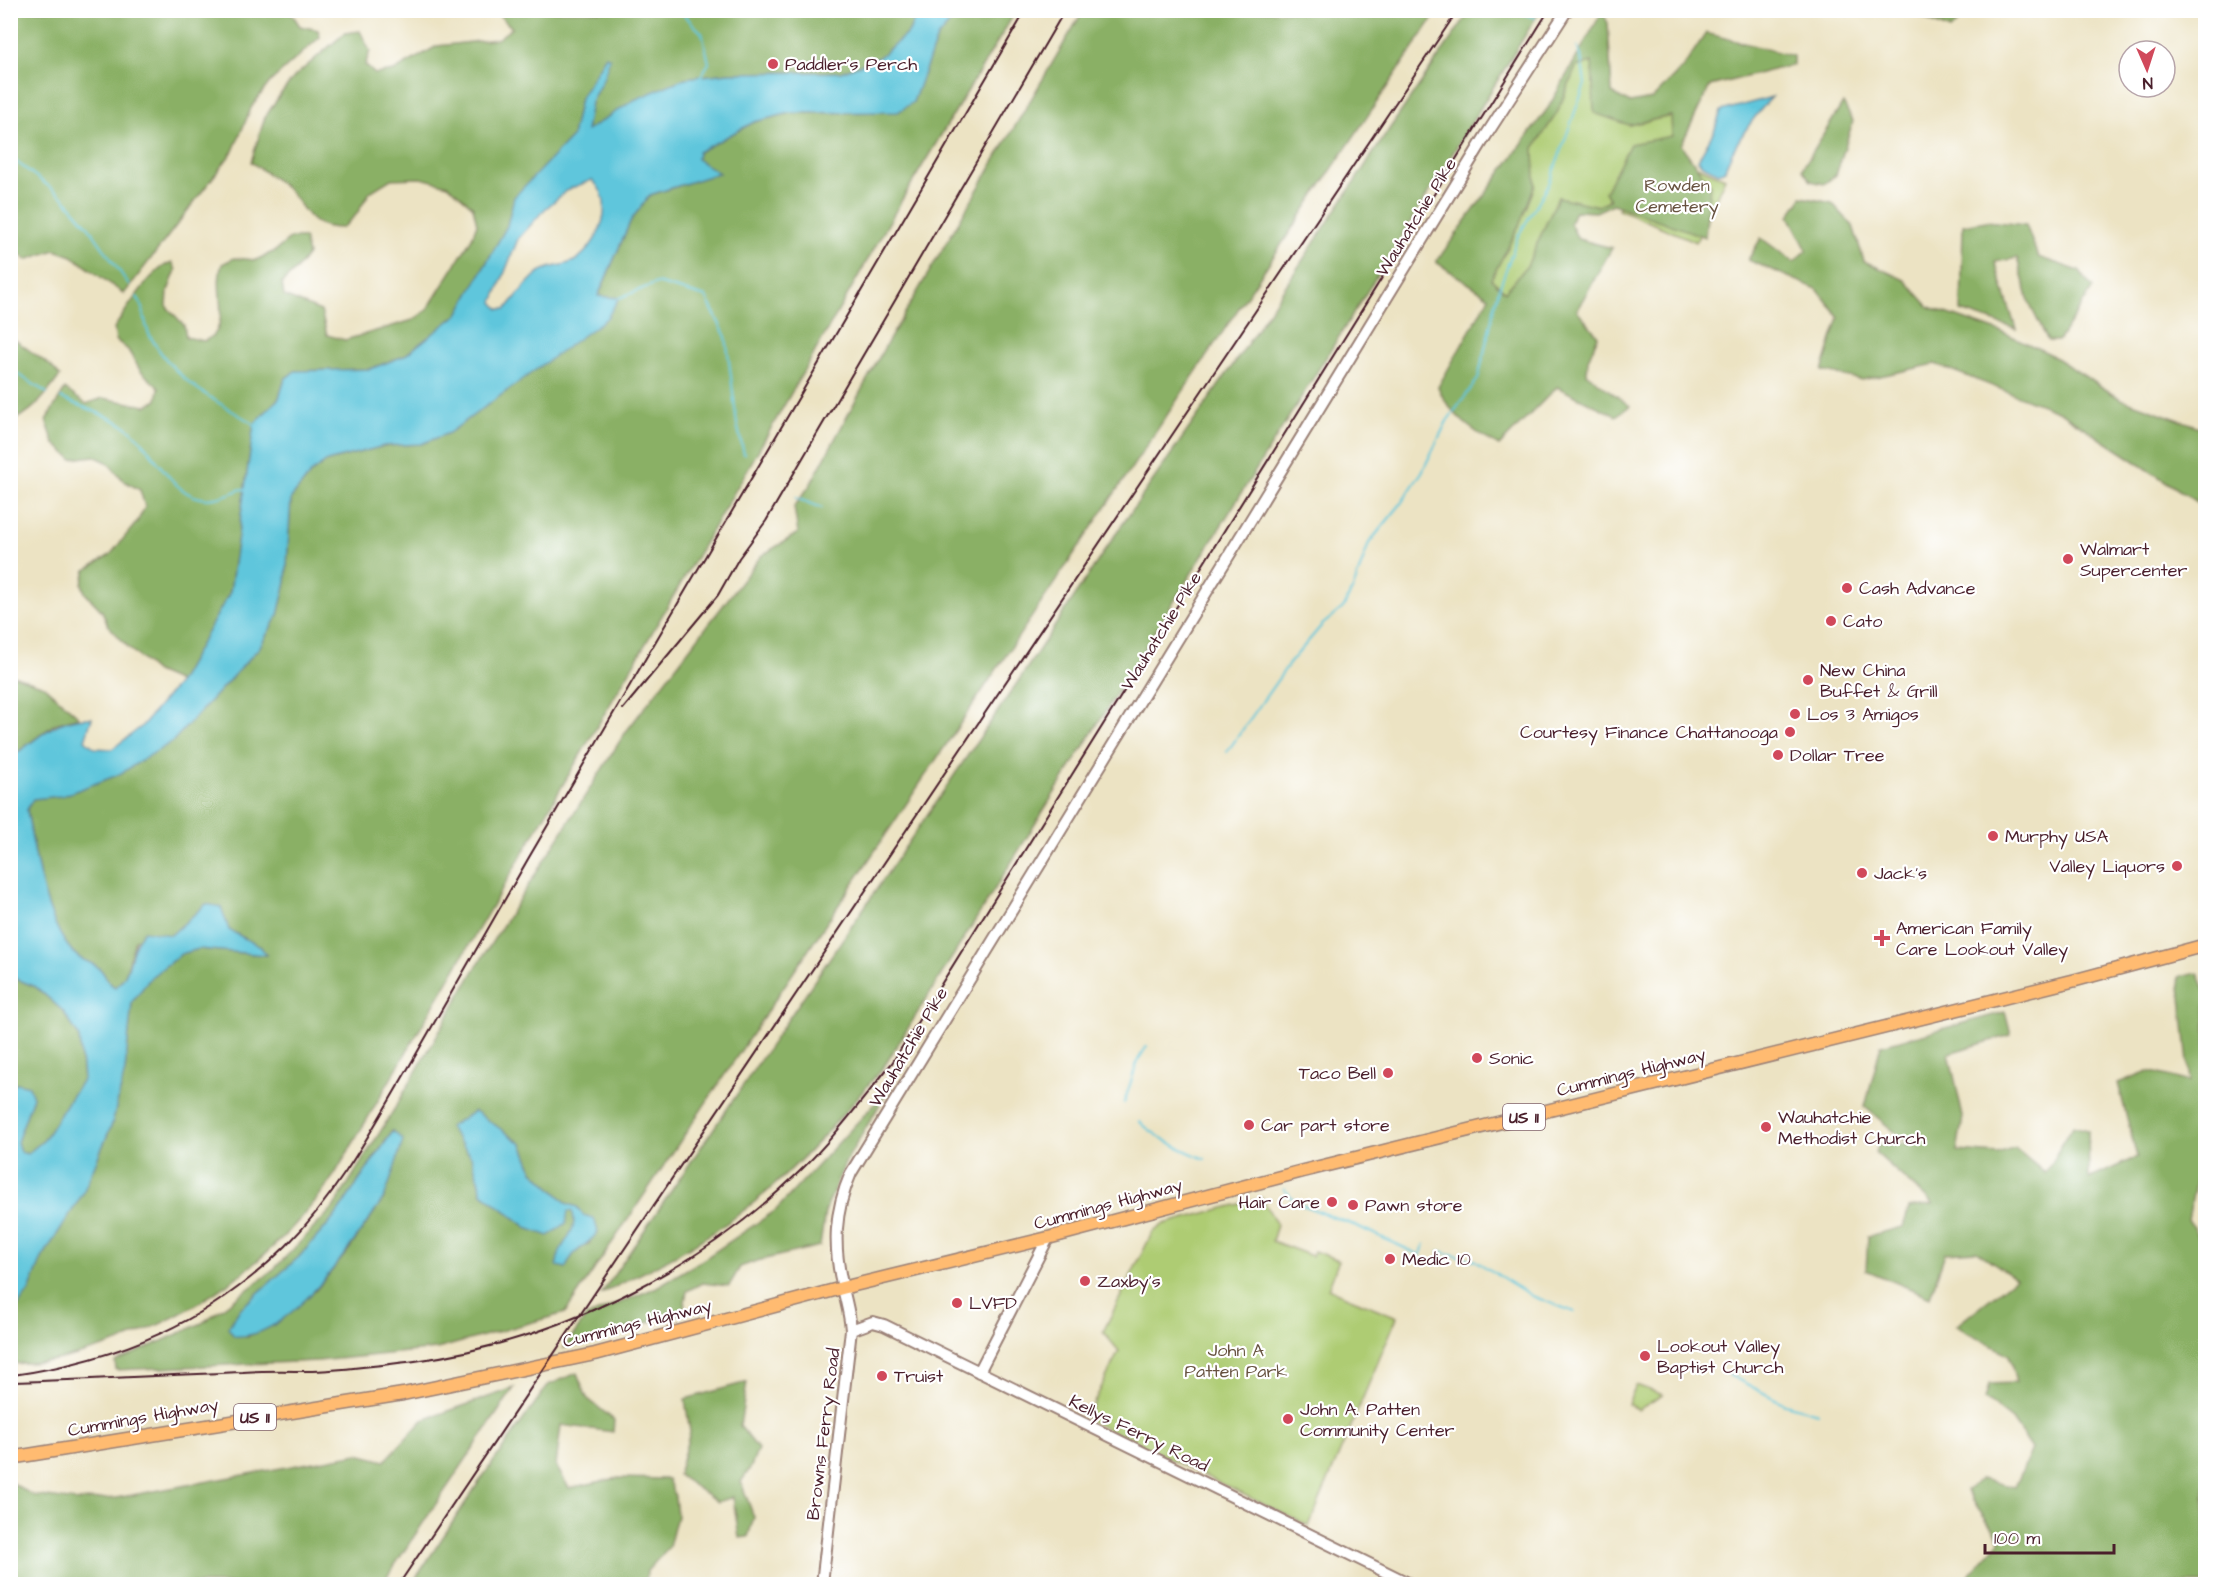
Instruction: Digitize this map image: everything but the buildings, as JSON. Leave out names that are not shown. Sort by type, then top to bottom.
[{"type":"main road","name":"Cummings Highway","points":[[10,1458],[459,1384],[606,1352],[842,1288],[2066,982],[2205,945]]},
{"type":"street","name":"Wauhatchie Pike","points":[[842,1288],[835,1235],[843,1191],[851,1173],[1155,672],[1472,157],[1567,10]]},
{"type":"street","points":[[979,1372],[1048,1238]]},
{"type":"street","name":"Browns Ferry Road","points":[[822,1584],[851,1329],[850,1313],[842,1288]]},
{"type":"street","name":"Kellys Ferry Road","points":[[851,1329],[873,1322],[884,1325],[1410,1584]]},
{"type":"green space","points":[[11,10],[290,11],[300,26],[318,30],[320,37],[270,82],[252,106],[233,151],[124,294],[72,256],[55,250],[26,260],[11,245]]},
{"type":"green space","points":[[1921,10],[1970,11],[1950,30],[1919,16]]},
{"type":"green space","points":[[495,11],[918,11],[909,32],[878,58],[841,72],[729,73],[685,78],[586,131],[591,102],[603,79],[580,98],[572,137],[515,197],[507,226],[458,314],[404,356],[370,369],[295,371],[285,379],[279,398],[254,424],[230,592],[179,682],[156,672],[108,625],[102,611],[85,593],[82,584],[86,570],[110,555],[137,522],[145,507],[140,490],[124,481],[107,462],[94,456],[72,459],[54,443],[46,420],[65,389],[86,404],[103,398],[146,406],[157,400],[159,388],[140,370],[128,350],[116,340],[114,328],[148,281],[164,266],[172,262],[176,270],[168,291],[167,307],[184,325],[186,337],[204,341],[214,335],[219,325],[221,308],[219,281],[222,264],[234,258],[256,260],[275,251],[291,238],[304,238],[308,254],[297,269],[282,283],[284,296],[321,311],[327,335],[345,340],[413,320],[427,310],[471,240],[477,224],[473,207],[448,185],[421,178],[391,179],[370,192],[356,215],[342,228],[330,227],[313,221],[286,188],[251,162],[265,117],[282,92],[295,76],[345,33],[360,31],[370,51],[365,65],[375,74],[394,71],[437,46],[497,39],[512,28]]},
{"type":"green space","points":[[960,11],[1016,11],[906,193],[742,479],[335,1174],[309,1209],[280,1240],[214,1294],[138,1334],[98,1349],[56,1360],[11,1364],[10,1316],[29,1291],[42,1258],[82,1195],[112,1124],[125,1071],[132,1002],[151,977],[181,954],[199,949],[266,955],[261,947],[229,930],[206,904],[171,935],[135,940],[124,980],[115,987],[112,985],[99,968],[77,956],[56,927],[43,888],[27,810],[33,798],[62,796],[172,742],[259,648],[278,615],[286,582],[291,498],[311,473],[327,461],[384,446],[421,444],[598,297],[631,220],[650,195],[718,173],[697,159],[698,152],[754,122],[790,113],[898,112],[913,102],[937,38]]},
{"type":"green space","points":[[1083,11],[1438,11],[565,1313],[437,1349],[318,1361],[116,1370],[115,1362],[202,1323],[271,1272],[333,1208],[395,1108],[475,969],[625,733],[761,556],[798,533],[794,507],[810,485],[883,350]],"holes":[[[475,1111],[522,1144],[533,1171],[568,1204],[577,1207],[582,1215],[590,1243],[575,1253],[566,1267],[569,1238],[575,1222],[572,1211],[568,1210],[529,1229],[482,1193],[472,1158]],[[392,1131],[384,1198],[348,1251],[316,1290],[272,1326],[246,1337],[240,1309],[299,1257],[334,1218]]]},
{"type":"green space","points":[[1470,11],[1540,11],[885,1065],[805,1156],[751,1205],[697,1243],[601,1294],[1113,538],[1244,349]]},
{"type":"green space","points":[[1602,12],[1608,23],[1612,93],[1630,103],[1652,99],[1684,66],[1706,33],[1793,56],[1793,65],[1710,86],[1681,145],[1710,185],[1705,237],[1613,204],[1596,212],[1575,211],[1570,223],[1578,239],[1612,248],[1577,310],[1598,336],[1588,360],[1587,374],[1630,406],[1616,416],[1557,387],[1499,446],[1463,422],[1449,406],[1438,387],[1489,297],[1436,262],[1548,108]],"holes":[[[1592,62],[1594,113],[1629,125],[1671,116],[1672,136],[1630,144],[1605,192],[1610,200],[1598,206],[1558,197],[1527,266],[1505,292],[1491,279],[1519,226],[1535,185],[1534,148],[1557,113],[1576,67]]]},
{"type":"green space","points":[[1592,62],[1629,125],[1672,116],[1672,136],[1617,171],[1605,192],[1611,199],[1598,206],[1558,197],[1527,266],[1506,292],[1491,279],[1519,226],[1535,185],[1533,148],[1557,113],[1576,67]]},
{"type":"green space","points":[[1843,103],[1853,121],[1836,175],[1824,184],[1811,181],[1802,169]]},
{"type":"green space","name":"Rowden Cemetery","points":[[1651,153],[1685,161],[1725,178],[1696,242],[1618,209]]},
{"type":"green space","points":[[1802,197],[1832,203],[1853,226],[1864,261],[1905,280],[1929,307],[2009,335],[2048,353],[2121,399],[2205,429],[2205,507],[2060,412],[1935,364],[1862,380],[1822,371],[1839,317],[1817,289],[1748,260],[1761,238],[1794,262],[1807,250],[1789,216]]},
{"type":"green space","points":[[1986,221],[2026,225],[2038,257],[2079,271],[2093,288],[2058,341],[2048,341],[2030,305],[2017,258],[1995,262],[2016,329],[1961,311],[1963,225]]},
{"type":"green space","points":[[11,337],[51,366],[60,376],[33,408],[11,421]]},
{"type":"green space","points":[[10,674],[44,686],[79,717],[55,724],[11,757]]},
{"type":"green space","points":[[2198,973],[2206,991],[2206,1163],[2199,1165],[2188,1219],[2206,1250],[2205,1584],[1961,1584],[2001,1540],[1966,1491],[1981,1479],[2015,1487],[2032,1449],[2012,1420],[1985,1399],[1989,1384],[2016,1383],[2009,1355],[1956,1326],[2016,1278],[1976,1251],[1945,1253],[1930,1297],[1866,1270],[1868,1236],[1903,1227],[1909,1208],[1933,1204],[1875,1152],[1879,1144],[1909,1144],[1865,1107],[1881,1045],[2005,1012],[2011,1035],[1949,1053],[1963,1117],[1957,1151],[1998,1154],[2015,1148],[2045,1173],[2073,1126],[2088,1130],[2089,1179],[2137,1157],[2118,1083],[2148,1071],[2190,1082],[2179,977]]},
{"type":"green space","points":[[14,978],[36,987],[63,1011],[79,1036],[83,1079],[44,1140],[27,1154],[20,1152],[17,1142],[33,1097],[17,1083],[11,1087],[10,979]]},
{"type":"green space","points":[[901,1069],[846,1161],[825,1212],[820,1246],[740,1267],[729,1286],[702,1283],[687,1291],[683,1312],[564,1348],[586,1317],[655,1288],[701,1261],[776,1210],[878,1100]]},
{"type":"green space","name":"John A Patten Park","points":[[1262,1198],[1277,1225],[1272,1241],[1312,1256],[1314,1251],[1339,1260],[1328,1289],[1397,1317],[1309,1526],[1086,1419],[1119,1351],[1103,1332],[1152,1233],[1164,1224]]},
{"type":"green space","points":[[577,1373],[587,1398],[614,1420],[613,1432],[561,1425],[556,1466],[569,1488],[617,1478],[668,1479],[675,1497],[677,1516],[669,1547],[647,1571],[646,1584],[412,1584],[479,1482],[548,1385]]},
{"type":"green space","points":[[747,1382],[740,1426],[758,1449],[751,1467],[741,1482],[754,1517],[748,1537],[739,1538],[733,1497],[718,1502],[678,1475],[690,1432],[685,1399]]},
{"type":"green space","points":[[1636,1385],[1663,1395],[1638,1410],[1628,1404]]},
{"type":"green space","points":[[514,1388],[382,1584],[11,1584],[11,1482],[32,1495],[77,1501],[116,1498],[358,1454],[385,1461],[423,1420]]},
{"type":"water","points":[[918,11],[960,11],[937,38],[913,102],[898,112],[790,113],[754,122],[698,152],[697,159],[719,173],[650,195],[631,220],[598,296],[619,298],[607,318],[449,433],[421,444],[384,446],[327,461],[311,473],[291,498],[286,582],[278,615],[259,648],[172,742],[118,775],[62,796],[33,799],[27,810],[33,846],[43,888],[57,927],[77,956],[99,968],[112,985],[115,987],[125,975],[135,945],[144,931],[171,935],[206,904],[221,907],[229,930],[261,947],[266,955],[199,949],[181,954],[151,977],[132,1002],[125,1071],[112,1124],[82,1195],[42,1258],[29,1291],[11,1316],[11,1087],[17,1083],[29,1086],[33,1097],[17,1142],[20,1152],[27,1154],[44,1140],[83,1078],[79,1036],[63,1011],[36,987],[14,978],[11,979],[11,757],[48,730],[79,718],[92,718],[85,740],[95,748],[112,749],[141,727],[179,682],[230,592],[254,424],[279,398],[285,379],[295,371],[370,369],[404,356],[458,314],[507,226],[514,197],[572,137],[580,98],[606,56],[610,58],[603,79],[591,102],[586,131],[634,100],[685,78],[729,73],[841,72],[878,58],[909,32]],"holes":[[[592,180],[603,199],[602,222],[585,253],[572,262],[541,271],[528,282],[506,309],[499,309],[493,302],[518,239],[545,209],[569,189]]]},
{"type":"water","points":[[1772,97],[1738,141],[1725,170],[1719,173],[1702,165],[1698,160],[1715,129],[1721,111]]},
{"type":"water","points":[[475,1111],[522,1144],[533,1171],[568,1204],[577,1207],[583,1215],[594,1218],[598,1232],[576,1252],[566,1268],[557,1266],[560,1251],[573,1226],[572,1211],[568,1211],[566,1223],[549,1236],[529,1229],[482,1193],[472,1158],[449,1127]]},
{"type":"water","points":[[393,1131],[403,1140],[387,1190],[378,1207],[342,1258],[291,1313],[272,1326],[253,1334],[234,1336],[228,1328],[240,1309],[299,1257],[334,1218]]},
{"type":"waterway","points":[[679,10],[702,33],[709,63],[699,79]]},
{"type":"waterway","points":[[1515,10],[1535,18]]},
{"type":"waterway","points":[[1227,752],[1288,665],[1322,625],[1343,608],[1354,586],[1369,543],[1400,505],[1422,472],[1447,421],[1478,379],[1498,292],[1518,236],[1549,184],[1585,84],[1581,56],[1577,46]]},
{"type":"waterway","points":[[10,157],[63,197],[88,226],[129,285]]},
{"type":"waterway","points":[[619,298],[657,283],[706,297],[726,337],[737,424],[744,454]]},
{"type":"waterway","points":[[137,297],[142,306],[150,336],[171,366],[196,388],[254,424]]},
{"type":"waterway","points":[[10,369],[47,393]]},
{"type":"waterway","points":[[61,398],[125,426],[136,435],[176,484],[187,493],[200,498],[215,498],[242,489],[246,490]]},
{"type":"waterway","points":[[796,498],[822,508]]},
{"type":"waterway","points":[[1124,1103],[1138,1060],[1147,1046]]},
{"type":"waterway","points":[[1140,1122],[1171,1144],[1205,1159]]},
{"type":"waterway","points":[[1284,1189],[1297,1203],[1359,1227],[1420,1255],[1425,1244]]},
{"type":"waterway","points":[[1439,1251],[1474,1260],[1532,1296],[1574,1312]]},
{"type":"waterway","points":[[1729,1375],[1785,1404],[1818,1413]]},
{"type":"railway","points":[[13,1375],[90,1359],[126,1348],[194,1316],[257,1273],[286,1246],[322,1205],[354,1160],[382,1113],[528,859],[1026,10]]},
{"type":"railway","points":[[623,709],[718,595],[739,558],[766,521],[1065,10]]},
{"type":"railway","points":[[399,1584],[1458,10]]},
{"type":"railway","points":[[10,1382],[325,1370],[415,1361],[468,1351],[521,1337],[572,1319],[622,1296],[716,1241],[759,1208],[824,1146],[892,1063],[1549,10]]},
{"type":"place","name":"Paddler's Perch","points":[[773,64]]},
{"type":"place","name":"Walmart Supercenter","points":[[2068,559]]},
{"type":"place","name":"Cash Advance","points":[[1847,588]]},
{"type":"place","name":"Cato","points":[[1831,621]]},
{"type":"place","name":"New China Buffet & Grill","points":[[1808,680]]},
{"type":"place","name":"Los 3 Amigos","points":[[1795,714]]},
{"type":"place","name":"Courtesy Finance Chattanooga","points":[[1790,732]]},
{"type":"place","name":"Dollar Tree","points":[[1778,755]]},
{"type":"place","name":"Murphy USA","points":[[1993,836]]},
{"type":"place","name":"Valley Liquors","points":[[2177,866]]},
{"type":"place","name":"Jack's","points":[[1862,873]]},
{"type":"place","name":"American Family Care Lookout Valley","points":[[1882,938]]},
{"type":"place","name":"Sonic","points":[[1477,1058]]},
{"type":"place","name":"Taco Bell","points":[[1388,1073]]},
{"type":"place","name":"Car part store","points":[[1249,1125]]},
{"type":"place","name":"Wauhatchie Methodist Church","points":[[1766,1127]]},
{"type":"place","name":"Hair Care","points":[[1332,1202]]},
{"type":"place","name":"Pawn store","points":[[1353,1205]]},
{"type":"place","name":"Medic 10","points":[[1390,1259]]},
{"type":"place","name":"Zaxby's","points":[[1085,1281]]},
{"type":"place","name":"LVFD","points":[[957,1303]]},
{"type":"place","name":"Lookout Valley Baptist Church","points":[[1645,1356]]},
{"type":"place","name":"Truist","points":[[882,1376]]},
{"type":"place","name":"John A. Patten Community Center","points":[[1288,1419]]}]
